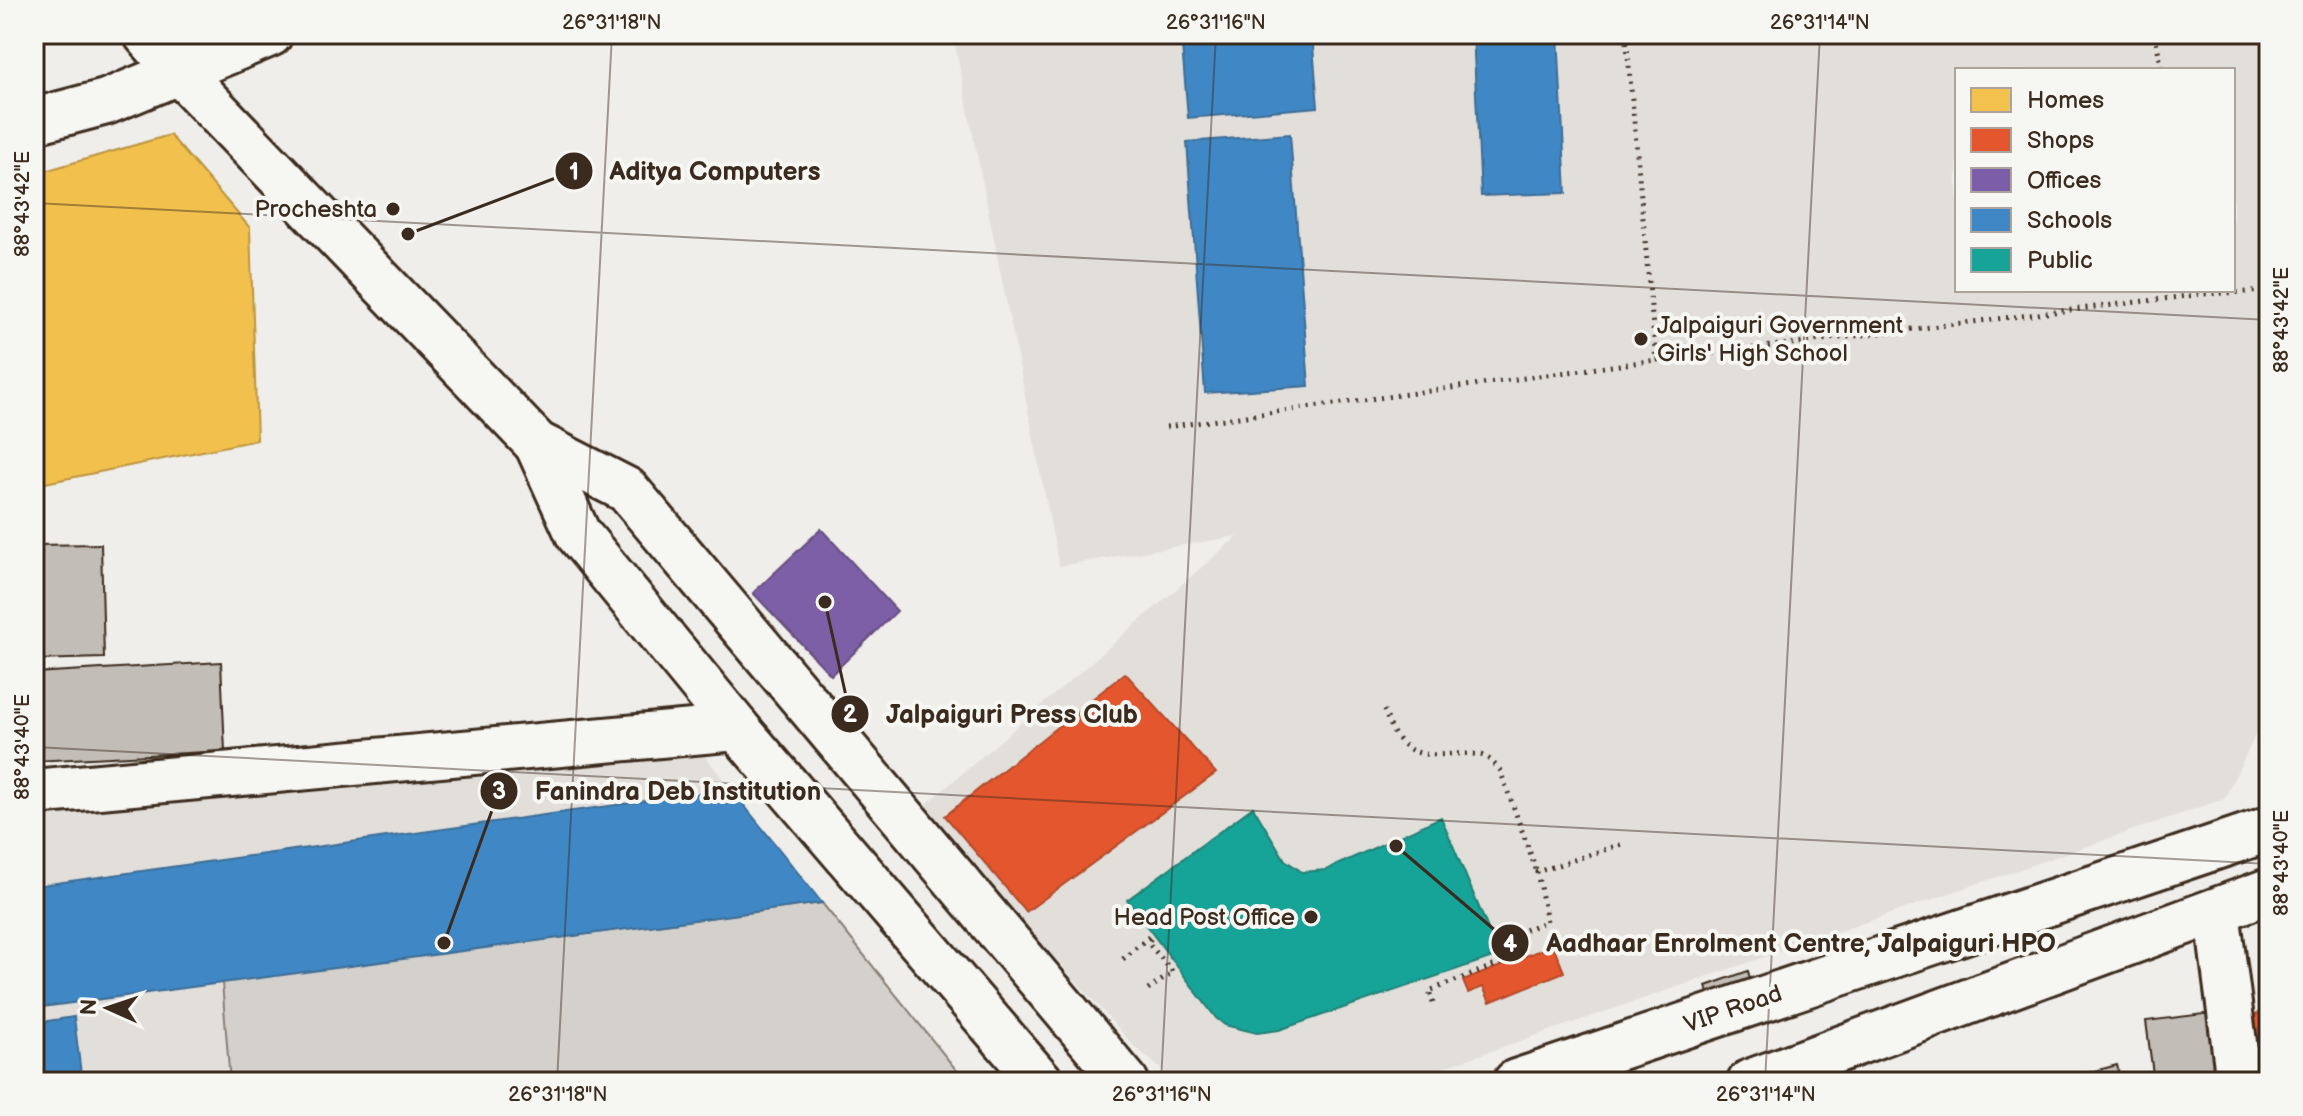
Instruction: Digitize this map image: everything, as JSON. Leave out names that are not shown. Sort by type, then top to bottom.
[{"type":"street","points":[[146,34],[537,444],[627,490],[1126,1082]]},
{"type":"street","points":[[34,121],[106,102],[270,34]]},
{"type":"street","points":[[537,444],[578,534],[737,728],[1041,1082]]},
{"type":"street","points":[[34,792],[737,728]]},
{"type":"street","name":"VIP Road","points":[[1516,1082],[2269,829]]},
{"type":"street","points":[[1750,1082],[2269,891]]},
{"type":"street","points":[[2217,911],[2239,1082]]},
{"type":"path","points":[[1626,34],[1656,360]]},
{"type":"path","points":[[2155,34],[2162,68]]},
{"type":"path","points":[[2235,292],[2269,291]]},
{"type":"path","points":[[1166,427],[1656,360],[2204,292]]},
{"type":"path","points":[[1384,710],[1396,737],[1408,749],[1429,755],[1480,755],[1490,759],[1500,770],[1537,872],[1547,921],[1505,938],[1511,959],[1429,991],[1433,1003]]},
{"type":"path","points":[[1537,872],[1625,843]]},
{"type":"path","points":[[1123,959],[1153,934],[1148,943],[1173,972],[1148,990]]},
{"type":"shaded area","points":[[953,34],[2269,34],[2269,708],[2224,799],[1401,1082],[1176,1082],[1135,1047],[921,809],[1238,536],[1059,566]]},
{"type":"shaded area","points":[[700,750],[966,1082],[34,1082],[34,811]]},
{"type":"shaded area","points":[[822,903],[966,1082],[230,1082],[222,982]]},
{"type":"building: Homes","points":[[170,135],[250,228],[257,440],[40,484],[34,455],[34,174]]},
{"type":"building: Shops","points":[[1125,673],[1216,773],[1026,912],[945,816]]},
{"type":"building: Shops","points":[[1553,945],[1564,972],[1490,1002],[1483,987],[1468,993],[1463,981]]},
{"type":"building: Shops","points":[[2269,1012],[2269,1082],[2252,1082],[2244,1015]]},
{"type":"building: Offices","points":[[821,529],[897,611],[831,675],[753,593]]},
{"type":"building: Schools","points":[[1181,34],[1312,34],[1318,107],[1188,118]]},
{"type":"building: Schools","points":[[1473,34],[1558,34],[1566,193],[1481,196]]},
{"type":"building: Schools","points":[[1290,134],[1309,386],[1205,393],[1187,142]]},
{"type":"building: Schools","points":[[731,789],[822,903],[34,1008],[34,886]]},
{"type":"building: Schools","points":[[74,1017],[82,1082],[34,1082],[34,1023]]},
{"type":"building: Public","name":"Head Post Office","points":[[1253,807],[1285,860],[1302,872],[1326,870],[1441,817],[1499,955],[1279,1030],[1257,1033],[1225,1025],[1216,1018],[1127,900]]},
{"type":"building: Other","points":[[101,544],[104,658],[34,660],[34,545]]},
{"type":"building: Other","points":[[221,662],[225,751],[34,761],[34,673]]},
{"type":"building: Other","points":[[1748,971],[1751,983],[1709,997],[1706,986]]},
{"type":"building: Other","points":[[2220,1012],[2229,1082],[2154,1082],[2146,1021]]},
{"type":"building: Other","points":[[2117,1065],[2121,1082],[2054,1082]]},
{"type":"place","name":"Procheshta","points":[[393,209]]},
{"type":"place","name":"Aditya Computers","points":[[408,234]]},
{"type":"place","name":"Jalpaiguri Government Girls' High School","points":[[1641,339]]},
{"type":"place","name":"Jalpaiguri Press Club","points":[[825,602]]},
{"type":"place","name":"Aadhaar Enrolment Centre, Jalpaiguri HPO","points":[[1396,846]]},
{"type":"place","name":"Head Post Office","points":[[1311,917]]},
{"type":"place","name":"Fanindra Deb Institution","points":[[444,943]]}]
